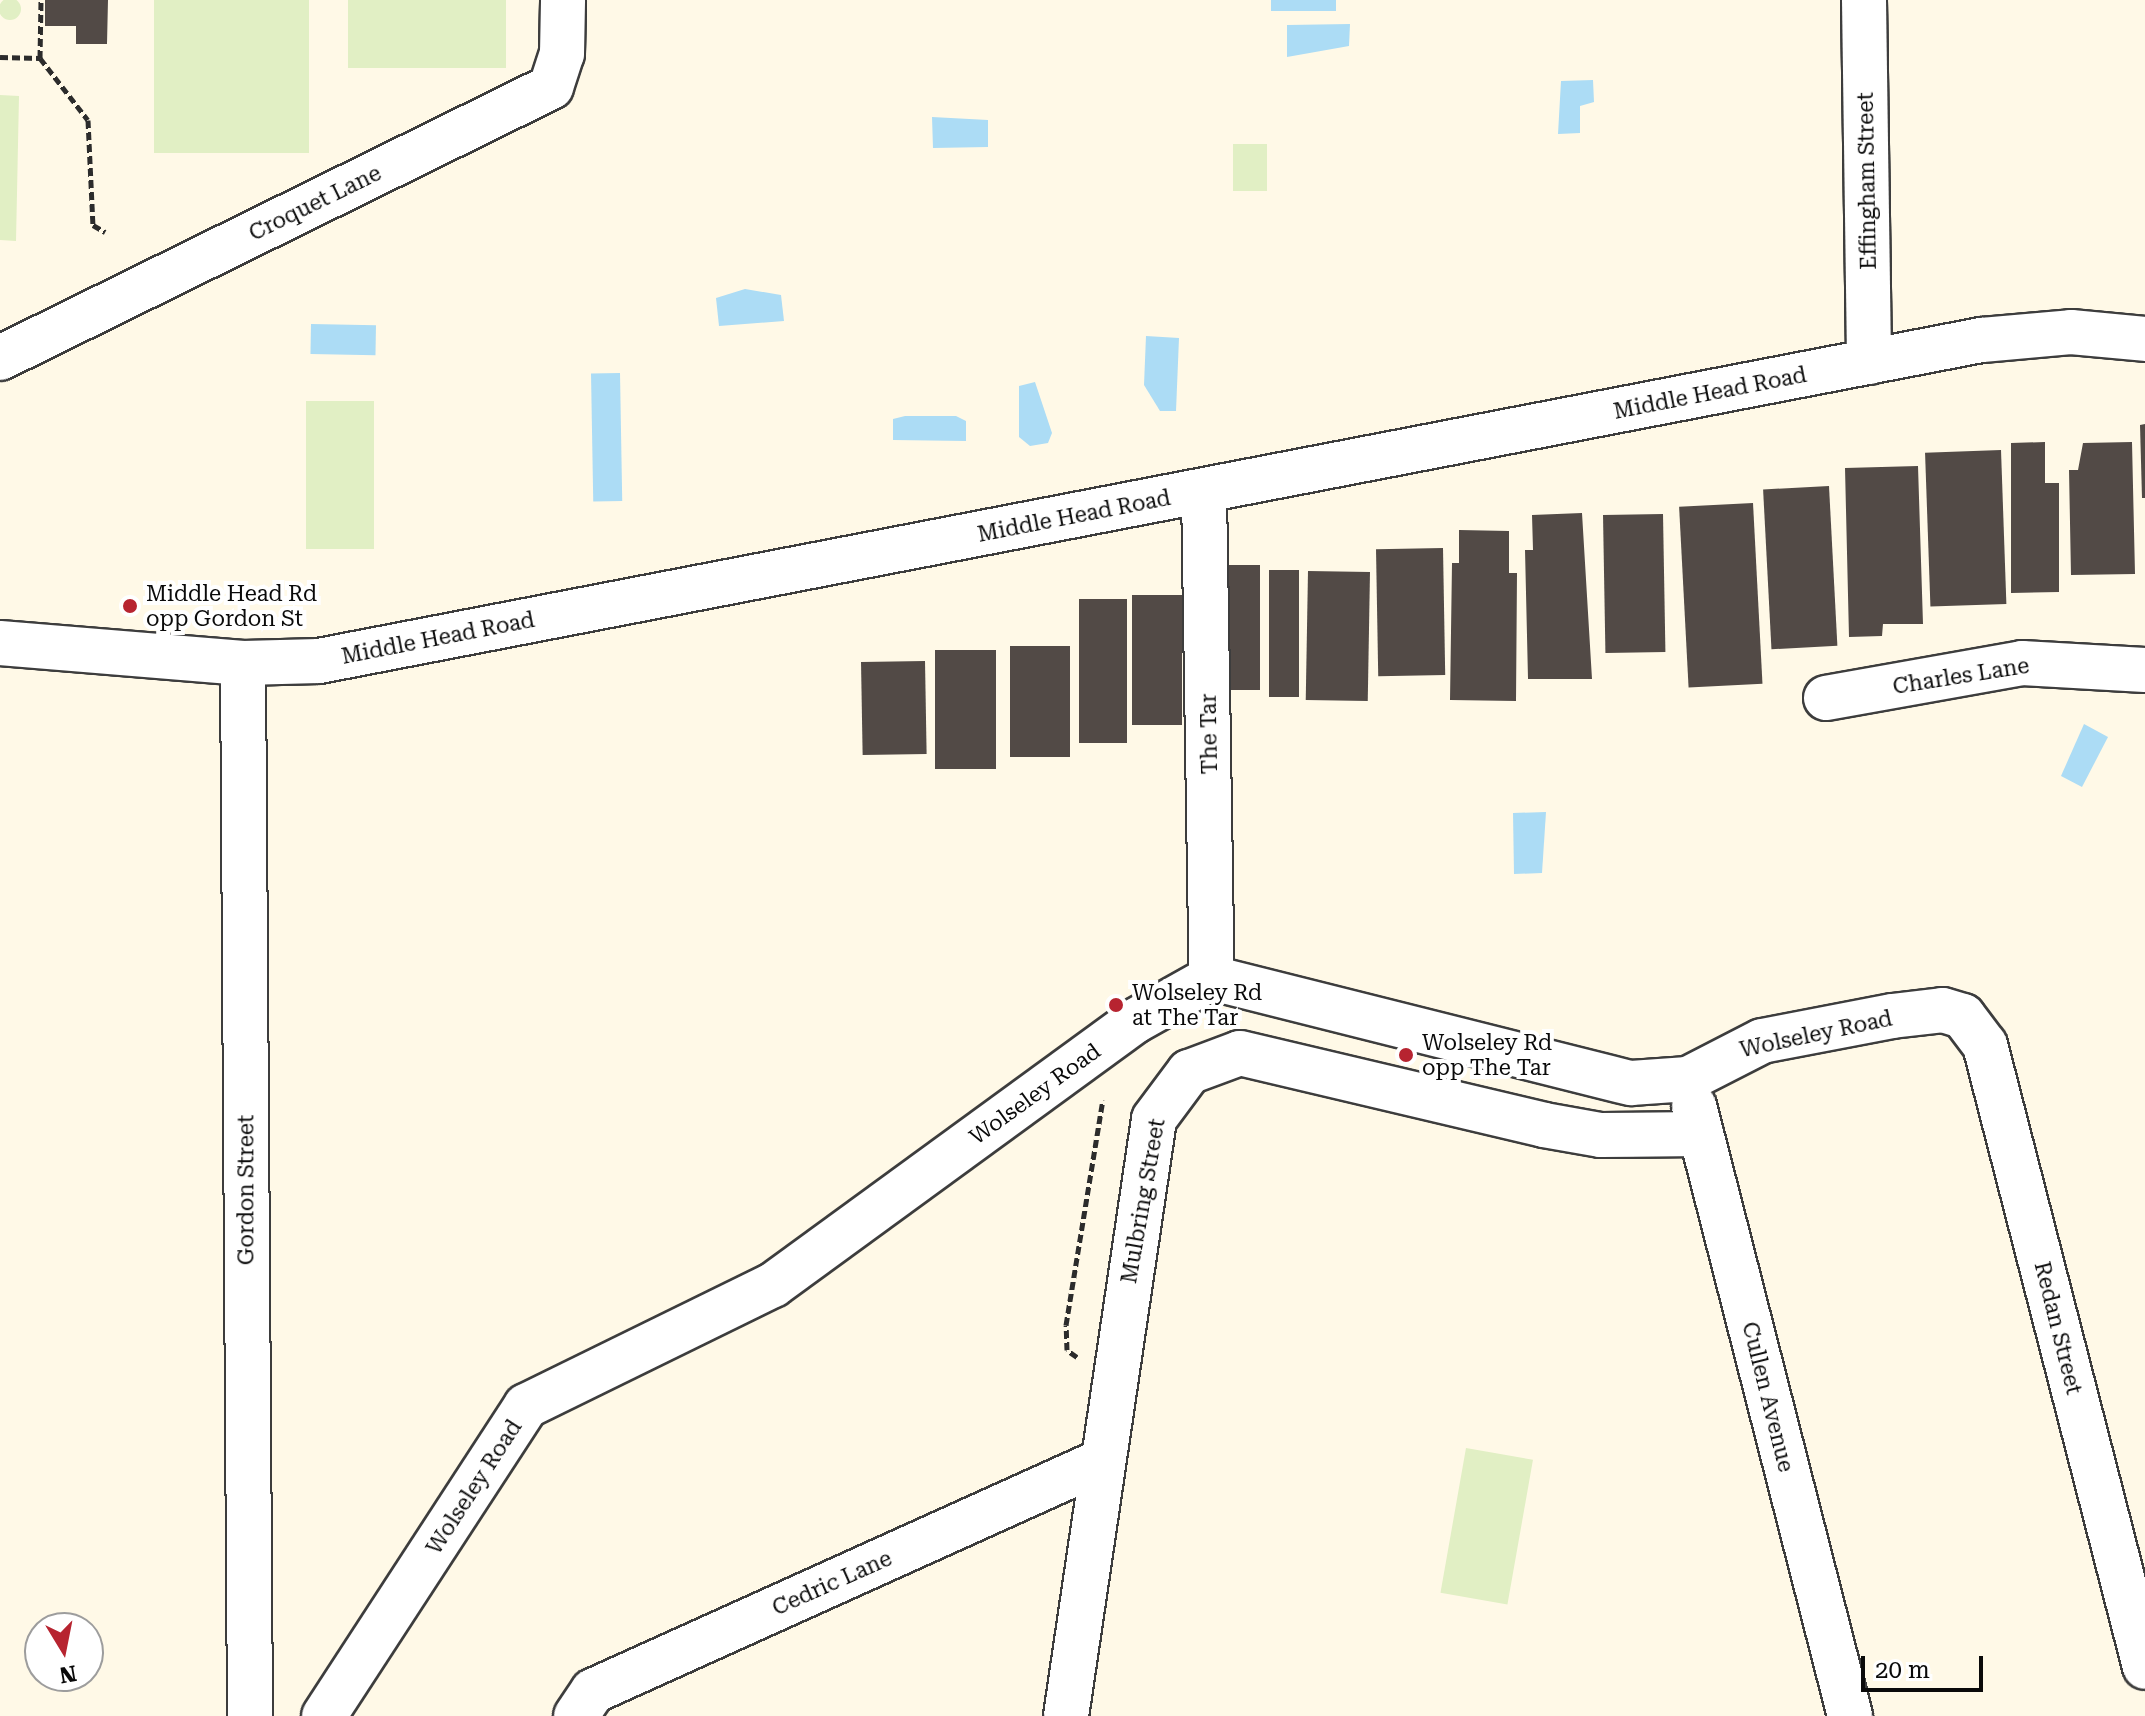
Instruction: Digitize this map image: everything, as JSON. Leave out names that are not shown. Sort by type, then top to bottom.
[{"type":"street","name":"Croquet Lane","points":[[0,358],[551,87],[562,54],[563,0]]},
{"type":"street","name":"Effingham Street","points":[[1864,0],[1869,362]]},
{"type":"street","name":"Middle Head Road","points":[[0,643],[243,663],[319,661],[1869,362],[2071,332],[2145,339]]},
{"type":"street","name":"The Tar","points":[[1204,491],[1212,978]]},
{"type":"street","name":"Gordon Street","points":[[243,663],[250,1716]]},
{"type":"street","name":"Charles Lane","points":[[1826,698],[2022,663],[2145,670]]},
{"type":"street","name":"Wolseley Road","points":[[324,1716],[526,1406],[773,1285],[1135,1021],[1212,978],[1611,1080],[1688,1079],[1762,1041],[1943,1010]]},
{"type":"street","name":"Redan Street","points":[[1943,1010],[1963,1016],[1985,1045],[2145,1667]]},
{"type":"street","name":"Mulbring Street","points":[[1066,1716],[1100,1462],[1154,1119],[1189,1072],[1240,1053],[1544,1125],[1601,1135],[1701,1134]]},
{"type":"street","name":"Cullen Avenue","points":[[1688,1079],[1850,1716]]},
{"type":"street","name":"Cedric Lane","points":[[576,1716],[593,1691],[1100,1462]]},
{"type":"path","points":[[41,0],[40,58],[88,120],[93,225],[105,232]]},
{"type":"path","points":[[0,57],[40,58]]},
{"type":"path","points":[[1066,1325],[1094,1120],[1105,1093]]},
{"type":"green space","points":[[10,-2],[18,1],[21,9],[18,17],[10,20],[2,17],[-1,9],[2,1]]},
{"type":"green space","points":[[154,0],[309,0],[309,153],[154,153]]},
{"type":"green space","points":[[348,0],[506,0],[506,68],[348,68]]},
{"type":"green space","points":[[0,95],[19,96],[16,241],[0,240]]},
{"type":"green space","points":[[1233,144],[1267,144],[1267,191],[1233,191]]},
{"type":"green space","points":[[306,401],[374,401],[374,549],[306,549]]},
{"type":"green space","points":[[1466,1448],[1533,1460],[1507,1605],[1440,1593]]},
{"type":"water","points":[[1271,0],[1336,0],[1336,11],[1271,11]]},
{"type":"water","points":[[1350,24],[1349,46],[1287,57],[1287,25]]},
{"type":"water","points":[[1593,80],[1594,102],[1580,106],[1580,133],[1558,134],[1561,81]]},
{"type":"water","points":[[932,117],[988,120],[988,147],[933,148]]},
{"type":"water","points":[[745,289],[781,295],[784,321],[719,326],[716,298]]},
{"type":"water","points":[[311,324],[376,325],[375,355],[310,354]]},
{"type":"water","points":[[1146,336],[1179,338],[1176,411],[1160,411],[1144,385]]},
{"type":"water","points":[[620,373],[622,501],[593,501],[591,374]]},
{"type":"water","points":[[1035,382],[1052,433],[1048,443],[1030,446],[1019,437],[1019,386]]},
{"type":"water","points":[[905,416],[956,416],[966,421],[966,441],[893,440],[893,419]]},
{"type":"water","points":[[2084,724],[2108,737],[2082,787],[2061,776]]},
{"type":"water","points":[[1546,812],[1542,873],[1514,874],[1513,813]]},
{"type":"building","points":[[45,0],[108,0],[107,44],[76,44],[76,26],[45,26]]},
{"type":"building","points":[[2145,424],[2145,498],[2142,498],[2140,425]]},
{"type":"building","points":[[2045,442],[2045,483],[2059,483],[2059,592],[2011,593],[2011,443]]},
{"type":"building","points":[[2132,442],[2135,574],[2071,575],[2069,470],[2078,470],[2083,443]]},
{"type":"building","points":[[2001,450],[2006,604],[1930,607],[1925,453]]},
{"type":"building","points":[[1918,466],[1923,624],[1883,624],[1882,636],[1849,637],[1845,468]]},
{"type":"building","points":[[1829,486],[1837,646],[1771,649],[1763,489]]},
{"type":"building","points":[[1753,503],[1762,684],[1689,688],[1679,507]]},
{"type":"building","points":[[1582,513],[1592,679],[1528,679],[1525,550],[1533,550],[1532,515]]},
{"type":"building","points":[[1663,514],[1665,652],[1605,653],[1603,515]]},
{"type":"building","points":[[1459,530],[1509,531],[1509,573],[1517,573],[1516,701],[1450,700],[1452,563],[1459,563]]},
{"type":"building","points":[[1443,548],[1445,675],[1378,676],[1376,549]]},
{"type":"building","points":[[1225,565],[1260,565],[1260,690],[1225,690]]},
{"type":"building","points":[[1269,570],[1299,570],[1299,697],[1269,697]]},
{"type":"building","points":[[1308,571],[1370,572],[1368,701],[1306,700]]},
{"type":"building","points":[[1132,595],[1182,595],[1182,725],[1132,725]]},
{"type":"building","points":[[1079,599],[1127,599],[1127,743],[1079,743]]},
{"type":"building","points":[[1010,646],[1070,646],[1070,757],[1010,757]]},
{"type":"building","points":[[935,650],[996,650],[996,769],[935,769]]},
{"type":"building","points":[[925,661],[927,754],[863,755],[861,662]]},
{"type":"place","name":"Middle Head Rd opp Gordon St","points":[[130,606]]},
{"type":"place","name":"Wolseley Rd at The Tar","points":[[1116,1005]]},
{"type":"place","name":"Wolseley Rd opp The Tar","points":[[1406,1055]]}]
